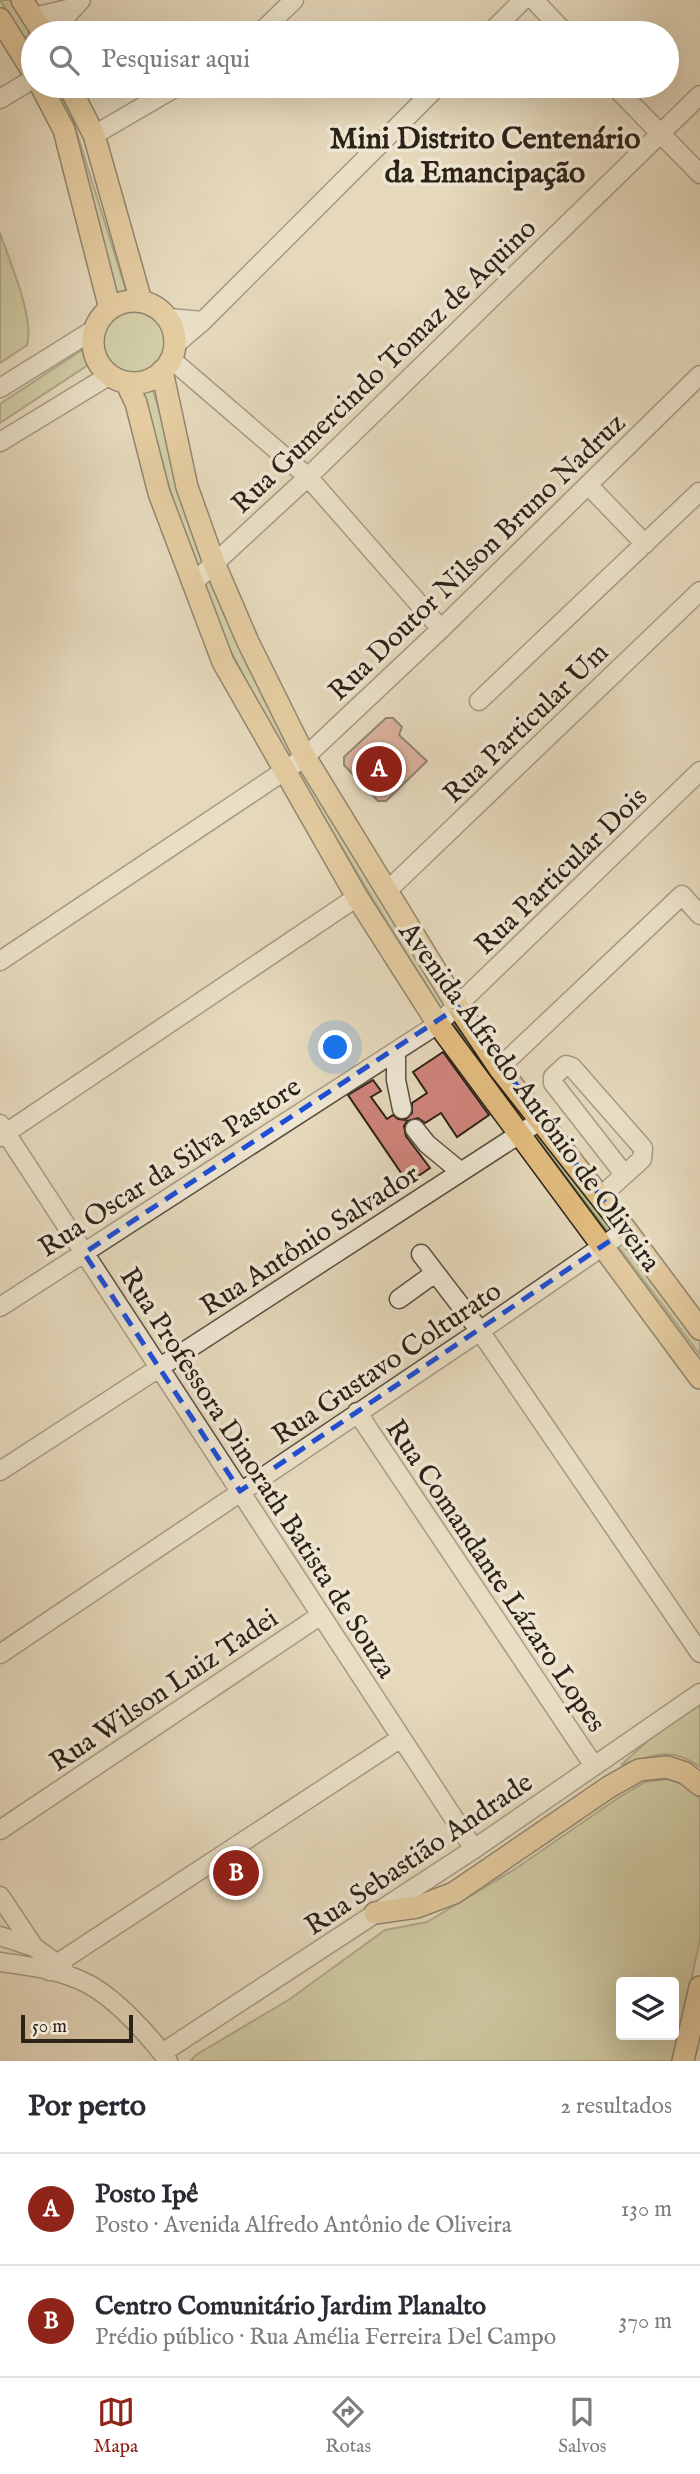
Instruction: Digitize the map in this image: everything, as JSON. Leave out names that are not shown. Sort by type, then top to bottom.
[{"type":"main road","points":[[0,19],[21,42]]},
{"type":"main road","points":[[47,98],[64,130],[110,309]]},
{"type":"main road","points":[[75,98],[94,135],[141,301]]},
{"type":"main road","points":[[141,301],[156,307],[168,318],[174,333],[170,359],[145,381],[118,378],[100,364],[94,351],[95,329],[110,309],[125,302],[141,301]]},
{"type":"main road","name":"Avenida Alfredo Antônio de Oliveira","points":[[170,359],[187,487],[214,564],[248,642],[305,757],[458,1007],[499,1068],[700,1329]]},
{"type":"main road","name":"Avenida Alfredo Antônio de Oliveira","points":[[118,378],[136,403],[159,493],[223,662],[357,897],[438,1024],[700,1378]]},
{"type":"main road","points":[[375,1913],[417,1907],[454,1893],[609,1787],[639,1770],[667,1767],[685,1773],[700,1786]]},
{"type":"main road","points":[[683,2061],[700,1987]]},
{"type":"street","points":[[273,21],[295,0]]},
{"type":"street","points":[[502,21],[523,0]]},
{"type":"street","points":[[534,0],[554,21]]},
{"type":"street","points":[[33,17],[76,4]]},
{"type":"street","points":[[61,21],[76,4]]},
{"type":"street","points":[[0,99],[21,86]]},
{"type":"street","name":"Rua Gumercindo Tomaz de Aquino","points":[[192,584],[308,477],[700,95]]},
{"type":"street","points":[[94,135],[157,98]]},
{"type":"street","points":[[426,98],[203,321],[170,359],[308,477],[441,629]]},
{"type":"street","points":[[625,98],[700,174]]},
{"type":"street","points":[[168,318],[203,321]]},
{"type":"street","points":[[0,388],[95,329]]},
{"type":"street","name":"Rua Doutor Nilson Bruno Nadruz","points":[[0,961],[305,757],[589,486],[700,374]]},
{"type":"street","points":[[0,442],[118,378]]},
{"type":"street","points":[[589,486],[645,544]]},
{"type":"street","points":[[479,701],[699,492]]},
{"type":"street","name":"Rua Particular Um","points":[[387,891],[700,591]]},
{"type":"street","name":"Rua Particular Dois","points":[[438,1024],[700,771]]},
{"type":"street","points":[[499,1068],[682,895],[700,915]]},
{"type":"street","points":[[2,1131],[357,897]]},
{"type":"street","name":"Rua Oscar da Silva Pastore","points":[[0,1307],[438,1024]]},
{"type":"street","points":[[396,1051],[396,1080],[402,1109]]},
{"type":"street","points":[[600,1196],[642,1159],[643,1148],[572,1067],[566,1065],[553,1077],[553,1083],[624,1174]]},
{"type":"street","name":"Rua Antônio Salvador","points":[[0,1471],[541,1120]]},
{"type":"street","points":[[415,1129],[427,1144],[461,1172]]},
{"type":"street","name":"Rua Professora Dinorath Batista de Souza","points":[[2,1131],[474,1849]]},
{"type":"street","name":"Rua Gustavo Colturato","points":[[0,1654],[626,1230]]},
{"type":"street","points":[[421,1254],[480,1331],[700,1653]]},
{"type":"street","points":[[400,1299],[435,1273]]},
{"type":"street","name":"Rua Comandante Lázaro Lopes","points":[[357,1412],[594,1766]]},
{"type":"street","name":"Rua Wilson Luiz Tadei","points":[[0,1830],[321,1615]]},
{"type":"street","name":"Rua Sebastião Andrade","points":[[165,2057],[700,1693]]},
{"type":"street","points":[[0,1962],[54,1967],[401,1738]]},
{"type":"street","points":[[0,1896],[34,1947],[54,1967],[91,1986],[121,2009],[165,2057]]},
{"type":"street","points":[[0,1936],[34,1947]]},
{"type":"highlighted area","points":[[458,1007],[626,1230],[240,1491],[84,1253]]},
{"type":"green space","points":[[0,0],[12,0],[26,21],[21,21],[21,35]]},
{"type":"green space","points":[[52,98],[66,98],[128,297],[117,300]]},
{"type":"green space","points":[[0,233],[20,289],[29,334],[27,345],[0,363]]},
{"type":"green space","points":[[133,307],[146,310],[157,317],[164,328],[167,341],[164,354],[157,365],[146,372],[133,375],[120,372],[109,365],[102,354],[99,341],[102,328],[109,317],[120,310]]},
{"type":"green space","points":[[82,350],[88,365],[0,423],[0,404]]},
{"type":"green space","points":[[152,387],[206,566],[197,572],[137,389]]},
{"type":"green space","points":[[209,579],[247,665],[298,753],[287,758],[199,591]]},
{"type":"green space","points":[[300,765],[450,1005],[442,1010],[297,772]]},
{"type":"green space","points":[[458,1020],[700,1338],[700,1355],[473,1054],[453,1022]]},
{"type":"green space","points":[[700,1704],[700,1767],[690,1760],[670,1754],[621,1765],[652,1737]]},
{"type":"green space","points":[[668,1779],[690,1787],[700,1799],[700,1940],[679,2034],[679,1977],[616,1977],[616,2040],[678,2040],[673,2061],[190,2061],[290,1999],[385,1930],[427,1922],[515,1869],[645,1782]]},
{"type":"building","points":[[386,718],[393,718],[402,727],[399,735],[427,761],[386,801],[378,801],[344,765],[344,757]]},
{"type":"building","points":[[443,1052],[489,1115],[457,1137],[441,1113],[425,1123],[418,1118],[407,1121],[404,1126],[406,1136],[430,1168],[408,1183],[348,1095],[373,1080],[381,1091],[371,1097],[387,1119],[393,1115],[405,1120],[412,1113],[412,1103],[427,1093],[413,1072]]},
{"type":"place","name":"Posto Ipê","points":[[379,769]]},
{"type":"place","name":"Centro Comunitário Jardim Planalto","points":[[236,1873]]},
{"type":"district","name":"Mini Distrito Centenário da Emancipação","points":[[485,155]]}]
